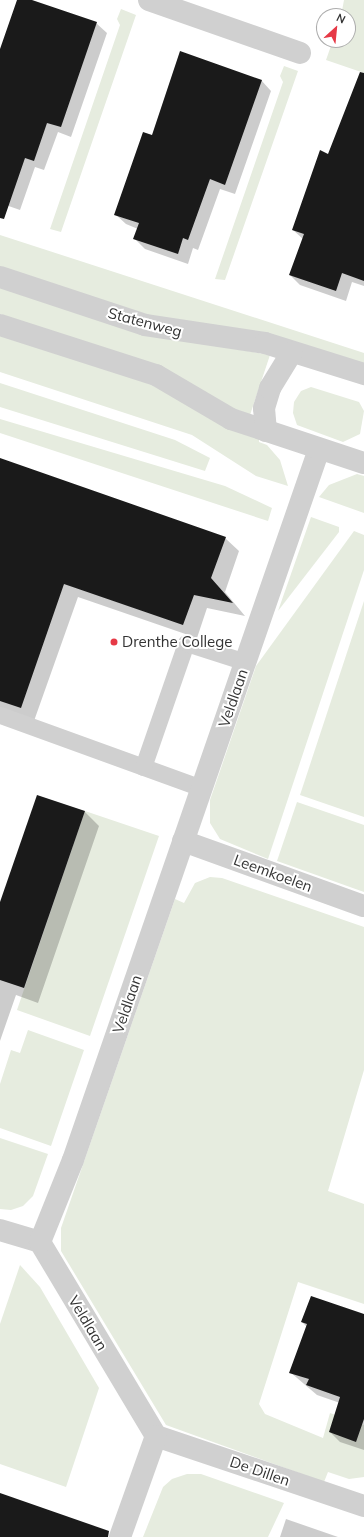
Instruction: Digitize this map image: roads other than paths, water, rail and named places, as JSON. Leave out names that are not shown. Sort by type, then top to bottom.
[{"type":"street","points":[[149,0],[300,53]]},
{"type":"street","name":"Statenweg","points":[[0,277],[145,325],[240,338],[364,374]]},
{"type":"street","points":[[0,325],[156,375],[231,419],[319,449],[362,461]]},
{"type":"street","points":[[266,431],[264,408],[270,388],[292,352]]},
{"type":"street","name":"Veldlaan","points":[[156,1436],[40,1242],[73,1160],[319,449]]},
{"type":"street","name":"Leemkoelen","points":[[183,841],[364,906]]},
{"type":"street","points":[[0,1230],[40,1242]]},
{"type":"street","points":[[120,1537],[156,1436]]},
{"type":"street","name":"De Dillen","points":[[156,1436],[364,1506]]},
{"type":"lane","points":[[143,767],[186,643],[246,662]]},
{"type":"lane","points":[[0,715],[202,788]]},
{"type":"place","name":"Drenthe College","points":[[114,642]]}]
